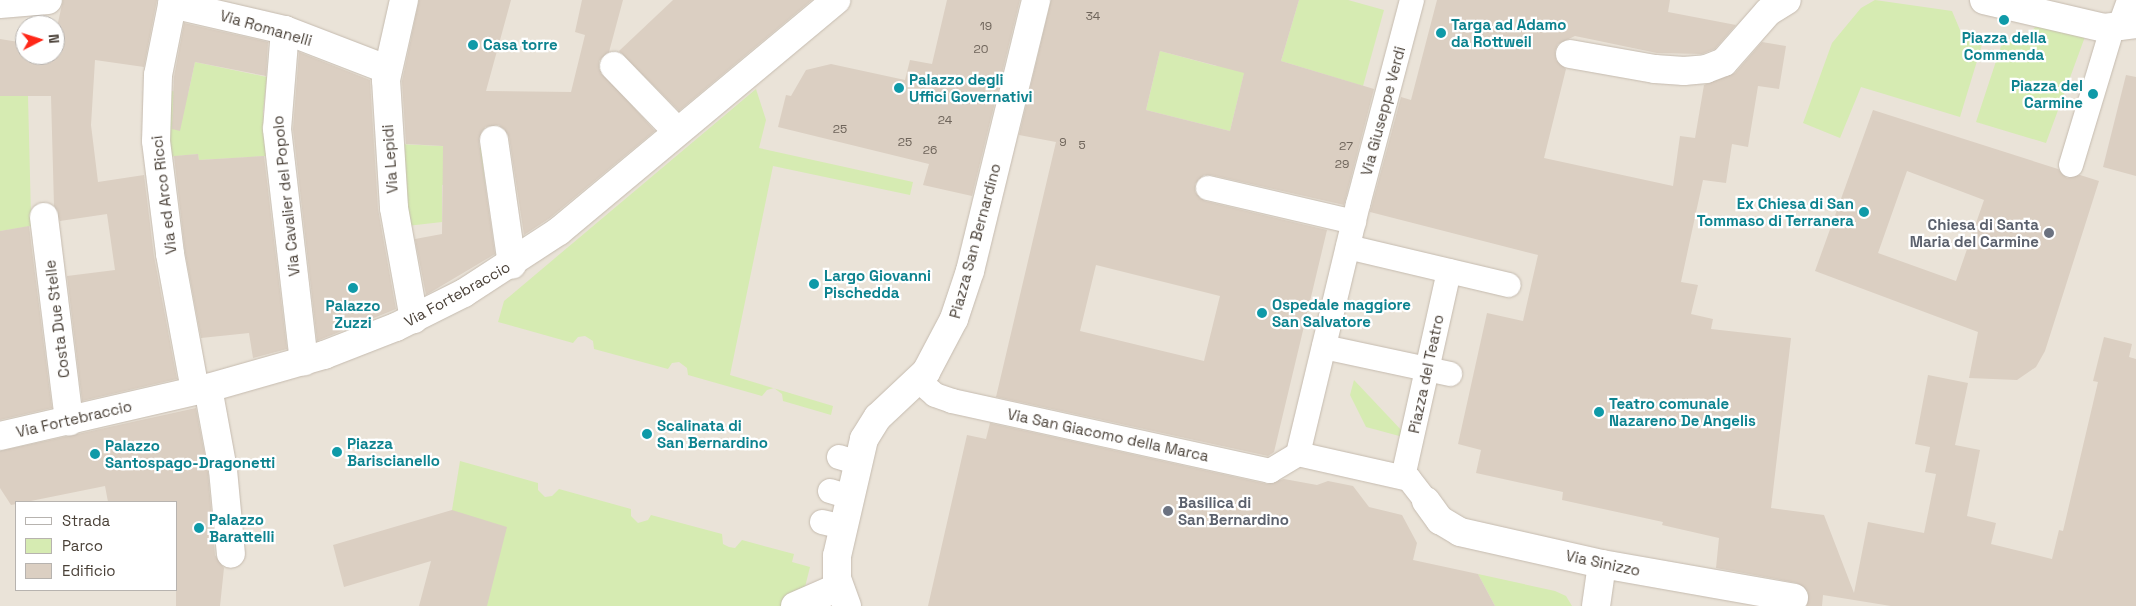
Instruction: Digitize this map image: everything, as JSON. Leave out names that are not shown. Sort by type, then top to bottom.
[{"type":"street","points":[[0,4],[48,0]]},
{"type":"street","name":"Via Lepidi","points":[[404,0],[386,69],[394,208],[414,319]]},
{"type":"street","name":"Piazza San Bernardino","points":[[795,606],[843,596],[832,524],[849,460],[874,422],[919,381],[933,363],[951,327],[970,271],[1036,0]]},
{"type":"street","name":"Via Giuseppe Verdi","points":[[1354,222],[1412,0]]},
{"type":"street","points":[[1570,54],[1655,68],[1684,71],[1706,69],[1724,62],[1768,12],[1787,0]]},
{"type":"street","points":[[1984,0],[2042,9],[2104,28],[2121,31]]},
{"type":"street","points":[[2071,165],[2121,31],[2129,0]]},
{"type":"street","name":"Via Fortebraccio","points":[[0,436],[202,389],[304,361],[414,319],[512,265],[584,211],[833,1]]},
{"type":"street","name":"Via Romanelli","points":[[173,2],[285,30],[386,69]]},
{"type":"street","name":"Via ed Arco Ricci","points":[[173,2],[158,75],[156,141],[170,254],[225,485],[231,554]]},
{"type":"street","name":"Via Cavalier del Popolo","points":[[285,30],[277,129],[304,361]]},
{"type":"street","points":[[614,66],[677,131]]},
{"type":"street","points":[[494,140],[512,265]]},
{"type":"street","points":[[1208,188],[1354,222],[1298,454],[1403,477],[1414,482],[1426,501]]},
{"type":"street","name":"Costa Due Stelle","points":[[44,217],[69,421]]},
{"type":"street","points":[[1348,247],[1509,285]]},
{"type":"street","name":"Piazza del Teatro","points":[[1403,477],[1449,271]]},
{"type":"street","points":[[1324,347],[1450,374]]},
{"type":"street","name":"Via San Giacomo della Marca","points":[[919,381],[936,394],[952,402],[1270,471],[1298,454]]},
{"type":"street","name":"Via Sinizzo","points":[[1426,501],[1440,520],[1460,532],[1602,564],[1794,598]]},
{"type":"street","points":[[1596,606],[1602,564]]},
{"type":"shaded area","points":[[0,0],[2136,0],[2136,606],[0,606]]},
{"type":"green space","points":[[1299,0],[1348,0],[1384,10],[1363,86],[1281,61]]},
{"type":"green space","points":[[1875,0],[1952,11],[1960,30],[1984,38],[1960,117],[1861,87],[1840,138],[1803,123],[1832,43],[1861,8]]},
{"type":"green space","points":[[2038,24],[2086,34],[2046,143],[1976,122],[2002,43],[2022,41]]},
{"type":"green space","points":[[1250,49],[1230,131],[1146,110],[1160,51],[1216,66]]},
{"type":"green space","points":[[195,62],[267,77],[263,112],[267,156],[199,160],[198,154],[167,157],[166,90],[188,94]]},
{"type":"green space","points":[[756,89],[766,120],[759,148],[913,182],[910,195],[773,166],[730,375],[774,388],[767,390],[762,396],[688,375],[687,368],[679,362],[672,363],[668,369],[594,349],[593,341],[585,336],[578,337],[573,343],[498,322],[504,301]]},
{"type":"green space","points":[[0,96],[28,96],[31,216],[38,225],[0,231]]},
{"type":"green space","points":[[399,144],[481,148],[485,186],[442,185],[442,222],[407,226]]},
{"type":"green space","points":[[1354,380],[1404,433],[1403,437],[1366,427],[1350,395]]},
{"type":"green space","points":[[775,388],[833,406],[831,415],[783,401],[782,394]]},
{"type":"green space","points":[[460,461],[538,483],[538,490],[545,497],[552,496],[559,489],[631,509],[631,516],[638,523],[648,520],[651,515],[722,534],[723,544],[729,547],[735,548],[742,540],[794,554],[792,562],[810,567],[803,595],[782,606],[487,606],[452,510]]},
{"type":"green space","points":[[1478,574],[1555,591],[1566,596],[1572,606],[1495,606]]},
{"type":"building","points":[[63,0],[157,0],[144,67],[95,60],[91,125],[98,182],[144,175],[154,256],[177,379],[82,401],[67,276],[115,270],[107,214],[60,221],[54,206],[51,96],[0,96],[0,39],[15,41],[15,65],[65,65],[65,15],[60,15]]},
{"type":"building","points":[[419,0],[511,0],[486,91],[571,92],[585,35],[575,32],[582,0],[623,0],[609,52],[599,61],[599,69],[655,131],[550,218],[524,235],[509,137],[499,125],[485,127],[479,142],[495,254],[426,295],[415,239],[442,234],[443,146],[406,144],[402,81]]},
{"type":"building","points":[[673,0],[812,0],[679,111],[619,51]]},
{"type":"building","name":"Palazzo degli Uffici Governativi","points":[[947,0],[1020,0],[972,196],[923,185],[929,164],[778,127],[786,95],[791,96],[806,70],[831,64],[905,80],[910,60],[932,64]]},
{"type":"building","points":[[1051,0],[1299,0],[1281,61],[1374,89],[1344,205],[1211,175],[1204,175],[1195,184],[1195,192],[1205,201],[1327,230],[1274,452],[1268,456],[996,397],[1056,142],[1019,135]],"holes":[[[1160,51],[1244,73],[1230,131],[1146,110]],[[1096,265],[1220,296],[1204,361],[1080,331]]]},
{"type":"building","points":[[1437,0],[1670,0],[1668,12],[1736,25],[1715,49],[1702,54],[1657,53],[1575,36],[1558,44],[1555,51],[1556,60],[1566,69],[1544,158],[1673,186],[1680,136],[1695,138],[1704,85],[1735,73],[1762,42],[1786,46],[1779,89],[1758,86],[1748,147],[1732,144],[1726,183],[1703,180],[1681,282],[1698,285],[1691,314],[1713,319],[1711,329],[1791,338],[1771,508],[1824,515],[1854,593],[1868,522],[1924,533],[1936,474],[1925,472],[1930,447],[1915,444],[1928,375],[1968,383],[1955,445],[1980,450],[1967,516],[1996,523],[1991,544],[2052,559],[2059,530],[2063,531],[2098,382],[2093,381],[2104,337],[2132,344],[2129,357],[2136,359],[2136,606],[1891,606],[1823,595],[1822,606],[1807,606],[1808,592],[1797,583],[1716,568],[1719,538],[1662,525],[1663,522],[1562,500],[1563,492],[1476,473],[1481,450],[1458,444],[1487,313],[1523,321],[1538,255],[1370,212],[1401,97],[1411,100]]},
{"type":"building","points":[[184,23],[268,42],[266,76],[195,62],[180,131],[172,129],[174,77]]},
{"type":"building","points":[[299,52],[370,80],[378,209],[396,309],[317,341],[293,129]]},
{"type":"building","points":[[2126,75],[2136,77],[2136,176],[2103,167]]},
{"type":"building","points":[[1873,110],[2058,169],[2067,178],[2080,175],[2099,181],[2045,351],[2036,367],[2017,380],[1969,378],[1978,332],[1815,271]],"holes":[[[1907,171],[1984,200],[1956,281],[1878,253]]]},
{"type":"building","points":[[198,154],[199,160],[264,156],[287,349],[253,358],[249,333],[201,338],[185,252],[174,156]]},
{"type":"building","points":[[29,226],[52,408],[0,420],[0,231]]},
{"type":"building","points":[[196,408],[208,472],[215,555],[224,568],[220,606],[176,606],[176,591],[178,591],[178,501],[108,501],[105,486],[31,501],[15,501],[15,504],[11,505],[0,488],[0,451]]},
{"type":"building","name":"Basilica di San Bernardino","points":[[990,423],[1267,484],[1284,479],[1317,485],[1328,481],[1353,486],[1369,507],[1402,515],[1417,543],[1413,560],[1478,574],[1495,606],[928,606],[967,435],[986,439]]},
{"type":"building","points":[[452,510],[507,527],[487,606],[419,606],[431,561],[344,587],[333,545]]},
{"type":"place","name":"Piazza della Commenda","points":[[2004,20]]},
{"type":"place","name":"Targa ad Adamo da Rottweil","points":[[1441,33]]},
{"type":"place","name":"Casa torre","points":[[473,45]]},
{"type":"place","name":"Palazzo degli Uffici Governativi","points":[[899,88]]},
{"type":"place","name":"Piazza del Carmine","points":[[2093,94]]},
{"type":"place","name":"Ex Chiesa di San Tommaso di Terranera","points":[[1864,212]]},
{"type":"place","name":"Chiesa di Santa Maria del Carmine","points":[[2049,233]]},
{"type":"place","name":"Largo Giovanni Pischedda","points":[[814,284]]},
{"type":"place","name":"Palazzo Zuzzi","points":[[353,288]]},
{"type":"place","name":"Ospedale maggiore San Salvatore","points":[[1262,313]]},
{"type":"place","name":"Teatro comunale Nazareno De Angelis","points":[[1599,412]]},
{"type":"place","name":"Scalinata di San Bernardino","points":[[647,434]]},
{"type":"place","name":"Piazza Bariscianello","points":[[337,452]]},
{"type":"place","name":"Palazzo Santospago-Dragonetti","points":[[95,454]]},
{"type":"place","name":"Basilica di San Bernardino","points":[[1168,511]]},
{"type":"place","name":"Palazzo Barattelli","points":[[199,528]]}]
